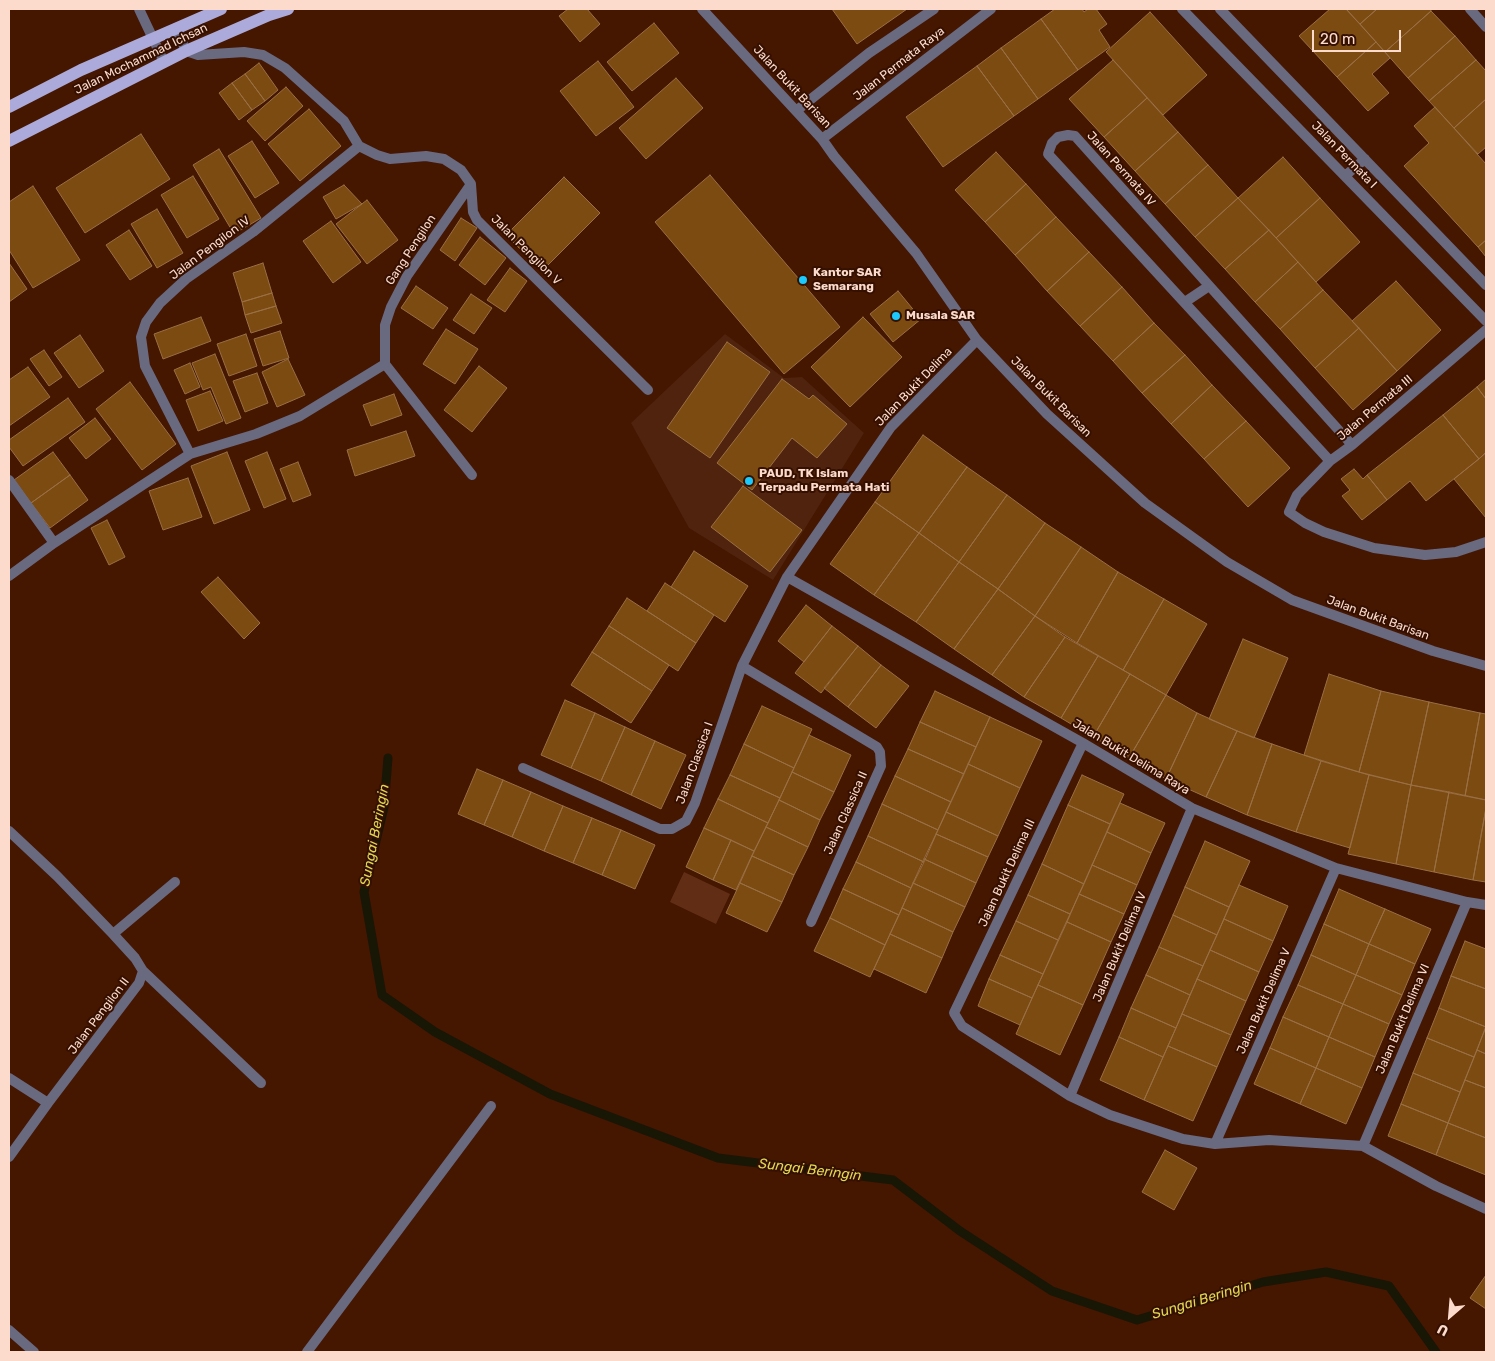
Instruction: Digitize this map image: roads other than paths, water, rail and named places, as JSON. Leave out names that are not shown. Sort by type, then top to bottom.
[{"type":"main road","name":"Jalan Mochammad Ichsan","points":[[9,108],[81,70],[221,9]]},
{"type":"main road","name":"Jalan Mochammad Ichsan","points":[[9,141],[186,51],[269,15],[288,9]]},
{"type":"street","points":[[139,9],[164,62]]},
{"type":"street","name":"Jalan Bukit Barisan","points":[[702,9],[822,139],[834,156],[916,253],[977,340],[1047,414],[1145,503],[1227,562],[1292,600],[1432,651],[1486,666]]},
{"type":"street","name":"Jalan Permata Raya","points":[[796,111],[870,53],[934,9]]},
{"type":"street","name":"Jalan Permata Raya","points":[[822,139],[991,9]]},
{"type":"street","name":"Jalan Permata I","points":[[1182,9],[1346,175],[1486,321]]},
{"type":"street","name":"Jalan Permata I","points":[[1220,9],[1486,285]]},
{"type":"street","points":[[1470,9],[1486,27]]},
{"type":"street","points":[[176,28],[186,51],[198,55],[244,52],[263,55],[285,68],[344,121],[359,146],[390,159],[426,156],[444,159],[462,170],[471,184]]},
{"type":"street","name":"Jalan Permata IV","points":[[1330,461],[1048,154],[1052,143],[1058,137],[1076,136],[1352,445]]},
{"type":"street","name":"Jalan Pengilon IV","points":[[190,454],[144,366],[141,336],[146,322],[160,304],[186,279],[253,232],[359,146]]},
{"type":"street","points":[[1346,175],[1365,159]]},
{"type":"street","name":"Gang Pengilon","points":[[385,364],[385,325],[390,307],[407,276],[471,184]]},
{"type":"street","name":"Jalan Pengilon V","points":[[471,184],[473,212],[477,220],[648,390]]},
{"type":"street","points":[[1185,302],[1210,286]]},
{"type":"street","name":"Jalan Permata III","points":[[1486,330],[1352,445],[1330,461],[1297,495],[1289,512],[1305,523],[1324,532],[1374,548],[1425,554],[1456,552],[1486,542]]},
{"type":"street","name":"Jalan Bukit Delima","points":[[787,577],[891,427],[977,340]]},
{"type":"street","points":[[9,576],[54,543],[190,454],[256,434],[300,416],[385,364],[472,475]]},
{"type":"street","points":[[9,480],[54,543]]},
{"type":"street","name":"Jalan Classica I","points":[[523,768],[660,829],[672,829],[686,821],[695,803],[742,666],[787,577]]},
{"type":"street","name":"Jalan Bukit Delima Raya","points":[[787,577],[1082,742],[1192,808],[1336,868],[1467,902],[1486,905]]},
{"type":"street","name":"Jalan Classica II","points":[[742,666],[877,747],[880,752],[881,766],[810,922]]},
{"type":"street","name":"Jalan Bukit Delima III","points":[[1070,1096],[971,1034],[962,1026],[954,1013],[1082,742]]},
{"type":"street","name":"Jalan Bukit Delima IV","points":[[1070,1096],[1192,808]]},
{"type":"street","name":"Jalan Pengilon II","points":[[9,831],[57,876],[113,934],[135,958],[143,971],[139,983],[48,1102],[9,1157]]},
{"type":"street","name":"Jalan Bukit Delima V","points":[[1215,1144],[1336,868]]},
{"type":"street","points":[[113,934],[175,882]]},
{"type":"street","name":"Jalan Bukit Delima VI","points":[[1363,1146],[1467,902]]},
{"type":"street","points":[[143,971],[262,1083]]},
{"type":"street","points":[[9,1078],[48,1102]]},
{"type":"street","points":[[1070,1096],[1110,1116],[1183,1139],[1215,1144],[1269,1140],[1363,1146],[1436,1186],[1486,1209]]},
{"type":"street","points":[[307,1352],[491,1106]]},
{"type":"street","points":[[9,1330],[34,1352]]},
{"type":"waterway","name":"Sungai Beringin","points":[[388,758],[384,807],[364,892],[382,995],[435,1032],[550,1094],[718,1158],[893,1180],[960,1231],[1052,1291],[1137,1320],[1263,1282],[1326,1272],[1389,1286],[1436,1352]]},
{"type":"place","name":"Kantor SAR Semarang","points":[[803,280]]},
{"type":"place","name":"Musala SAR","points":[[896,316]]},
{"type":"place","name":"PAUD, TK Islam Terpadu Permata Hati","points":[[749,481]]}]
